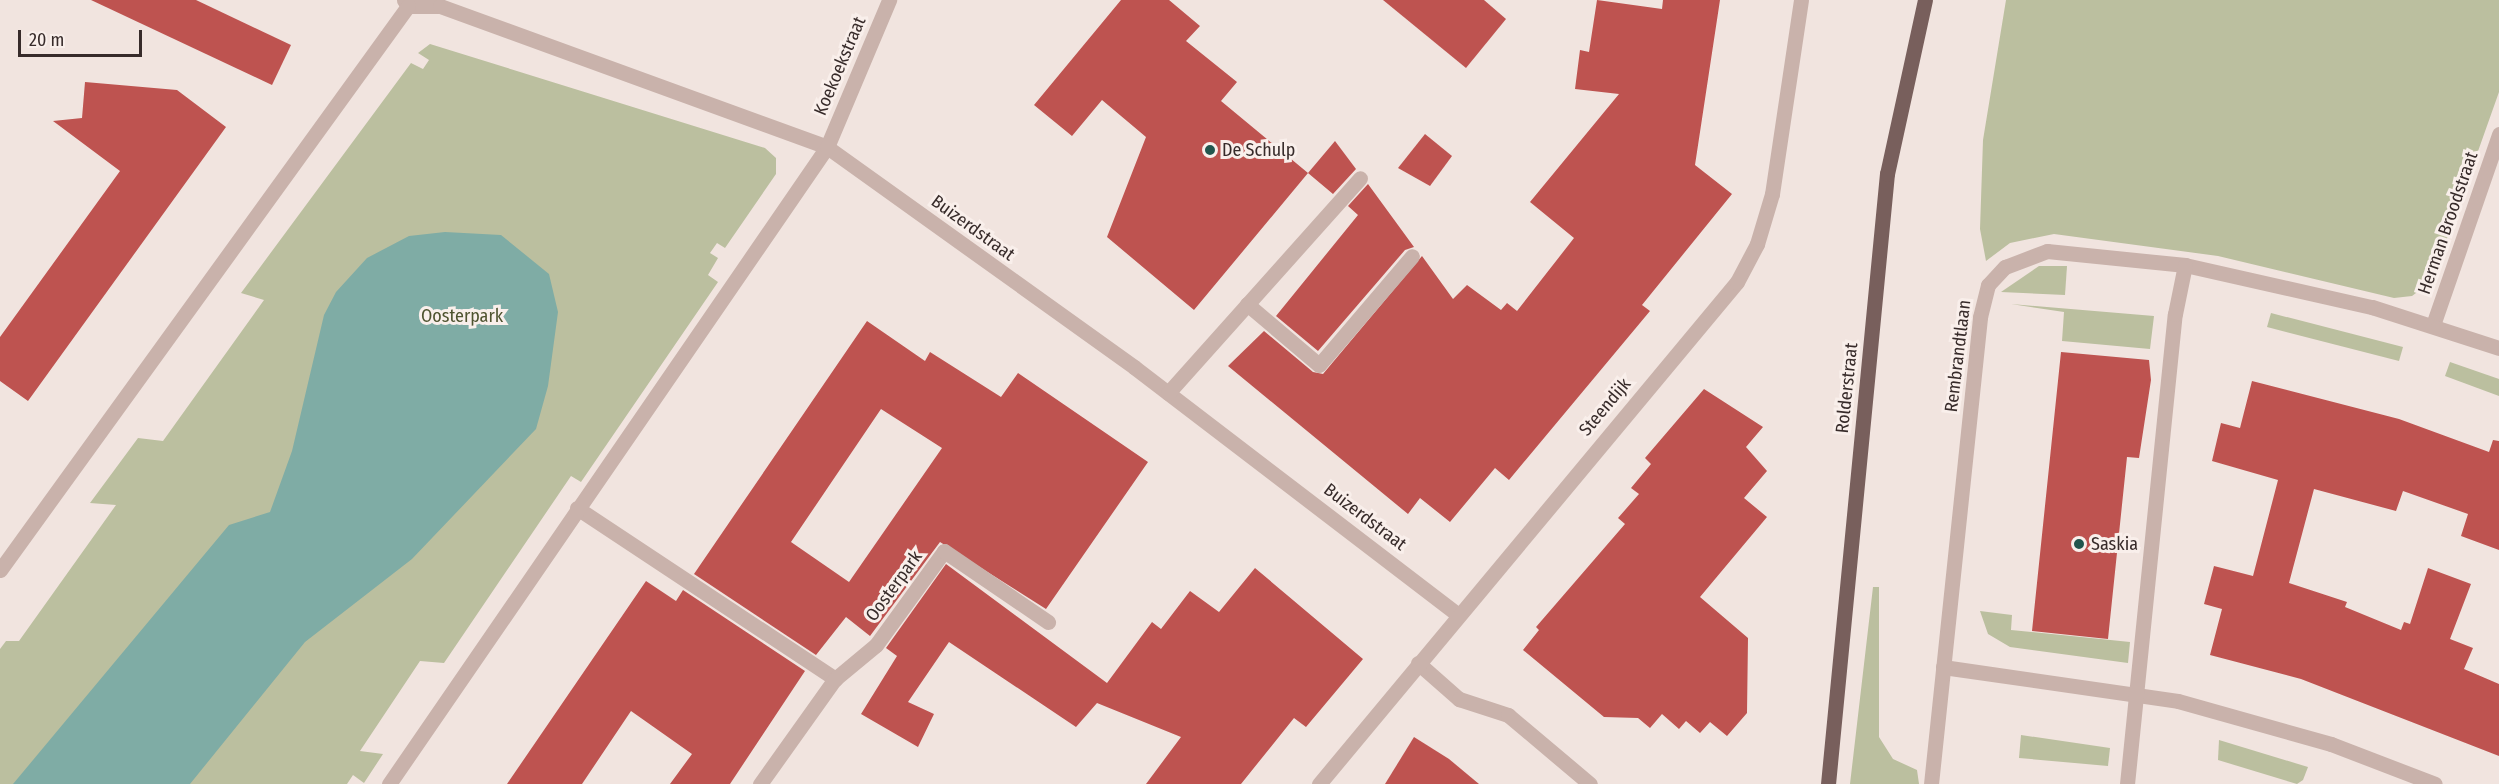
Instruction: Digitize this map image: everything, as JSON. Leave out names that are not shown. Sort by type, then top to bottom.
[{"type":"main road","name":"Rolderstraat","points":[[1828,784],[1887,174],[1925,0]]},
{"type":"street","name":"Koekoekstraat","points":[[827,147],[889,0]]},
{"type":"street","name":"Steendijk","points":[[1319,784],[1456,613],[1737,282],[1757,244],[1772,194],[1802,0]]},
{"type":"street","name":"Buizerdstraat","points":[[406,3],[440,6],[827,147],[1168,393],[1456,613]]},
{"type":"street","points":[[0,570],[406,3]]},
{"type":"street","name":"Herman Broodstraat","points":[[2433,325],[2499,134]]},
{"type":"street","points":[[389,784],[827,147]]},
{"type":"street","points":[[1168,393],[1360,177]]},
{"type":"street","name":"Rembrandtlaan","points":[[1931,784],[1980,317],[1988,285],[2005,267],[2047,250],[2186,265],[2433,325],[2499,348]]},
{"type":"street","points":[[1247,304],[1319,365],[1412,256]]},
{"type":"street","points":[[2127,784],[2175,314],[2186,265]]},
{"type":"street","points":[[577,508],[835,679]]},
{"type":"street","name":"Oosterpark","points":[[760,784],[835,679],[876,645],[944,551],[1048,622]]},
{"type":"street","points":[[1418,663],[1460,699],[1508,715],[1590,784]]},
{"type":"street","points":[[1943,668],[2136,693],[2255,720],[2435,784]]},
{"type":"green space","points":[[2006,0],[2499,0],[2499,92],[2432,281],[2412,296],[2394,298],[2218,256],[2054,234],[2010,243],[1986,261],[1980,229],[1983,140]]},
{"type":"green space","name":"Oosterpark","points":[[430,44],[765,148],[776,158],[776,174],[725,248],[717,243],[710,253],[718,258],[708,275],[718,282],[581,482],[571,476],[444,663],[420,661],[360,751],[383,754],[364,783],[353,775],[347,784],[0,784],[0,649],[6,641],[19,641],[116,505],[90,503],[138,438],[163,441],[264,300],[241,293],[411,63],[423,69],[429,60],[418,53]]},
{"type":"green space","points":[[2039,266],[2067,266],[2065,295],[2001,292]]},
{"type":"green space","points":[[2011,304],[2154,316],[2150,349],[2062,341],[2064,312]]},
{"type":"green space","points":[[2271,313],[2403,347],[2399,361],[2267,327]]},
{"type":"green space","points":[[2450,362],[2499,379],[2499,396],[2445,376]]},
{"type":"green space","points":[[1873,587],[1879,587],[1879,737],[1893,759],[1917,770],[1919,784],[1850,784]]},
{"type":"green space","points":[[1980,611],[2012,615],[2011,630],[2130,642],[2128,663],[2010,647],[1988,634]]},
{"type":"green space","points":[[2021,735],[2110,748],[2108,766],[2019,758]]},
{"type":"green space","points":[[2219,740],[2308,767],[2303,780],[2297,784],[2218,760]]},
{"type":"water","points":[[445,232],[501,235],[549,274],[558,312],[548,386],[536,429],[412,559],[305,642],[190,784],[13,784],[229,525],[270,512],[292,451],[324,315],[336,292],[367,258],[409,236]]},
{"type":"building","points":[[91,0],[196,0],[291,45],[272,85]]},
{"type":"building","name":"De Schulp","points":[[1121,0],[1169,0],[1200,26],[1186,41],[1237,82],[1221,101],[1308,173],[1194,310],[1107,237],[1146,137],[1102,100],[1072,136],[1034,105]]},
{"type":"building","points":[[1383,0],[1484,0],[1506,19],[1466,68]]},
{"type":"building","points":[[1597,0],[1662,9],[1663,0],[1720,0],[1695,165],[1732,194],[1642,305],[1650,311],[1509,480],[1495,468],[1450,522],[1420,498],[1408,514],[1228,366],[1264,331],[1313,372],[1323,374],[1422,256],[1453,299],[1467,285],[1501,310],[1507,303],[1517,311],[1574,238],[1530,202],[1619,94],[1575,89],[1580,50],[1589,52]]},
{"type":"building","points":[[85,82],[177,90],[226,127],[28,401],[0,381],[0,337],[120,171],[53,121],[82,118]]},
{"type":"building","points":[[1425,134],[1452,156],[1430,186],[1398,168]]},
{"type":"building","points":[[1335,141],[1356,169],[1333,194],[1308,173]]},
{"type":"building","points":[[1368,184],[1414,247],[1405,250],[1318,351],[1276,316],[1358,215],[1348,206]]},
{"type":"building","points":[[867,321],[925,361],[930,352],[1001,397],[1018,373],[1148,462],[1046,609],[940,542],[870,636],[846,617],[816,655],[694,574]],"holes":[[[881,409],[942,448],[849,582],[791,542]]]},
{"type":"building","name":"Saskia","points":[[2061,352],[2149,360],[2151,380],[2139,458],[2127,457],[2108,639],[2032,631]]},
{"type":"building","points":[[2252,381],[2399,419],[2489,452],[2493,440],[2499,441],[2499,550],[2461,536],[2468,514],[2403,491],[2396,511],[2314,489],[2289,583],[2347,602],[2345,607],[2401,630],[2404,622],[2410,624],[2428,568],[2471,584],[2450,639],[2473,648],[2464,669],[2499,684],[2499,756],[2301,679],[2210,655],[2222,609],[2204,604],[2214,566],[2253,576],[2278,480],[2212,461],[2221,423],[2240,428]]},
{"type":"building","points":[[1704,389],[1763,427],[1746,447],[1767,471],[1744,498],[1767,517],[1700,597],[1748,638],[1747,713],[1727,736],[1710,722],[1700,733],[1686,721],[1679,729],[1662,714],[1650,728],[1638,718],[1604,717],[1523,650],[1539,630],[1536,627],[1625,524],[1618,518],[1639,494],[1631,488],[1651,464],[1645,458]]},
{"type":"building","points":[[946,564],[1107,683],[1152,622],[1161,629],[1190,591],[1219,612],[1255,568],[1363,659],[1306,727],[1294,718],[1241,784],[1146,784],[1181,737],[1097,703],[1076,727],[949,642],[908,702],[934,714],[918,747],[861,714],[897,656],[886,648]]},
{"type":"building","points":[[646,581],[676,601],[683,590],[805,671],[730,784],[670,784],[692,754],[631,711],[582,784],[507,784]]},
{"type":"building","points":[[1414,737],[1449,759],[1479,784],[1385,784]]},
{"type":"place","name":"De Schulp","points":[[1210,150]]},
{"type":"place","name":"Saskia","points":[[2079,544]]}]
